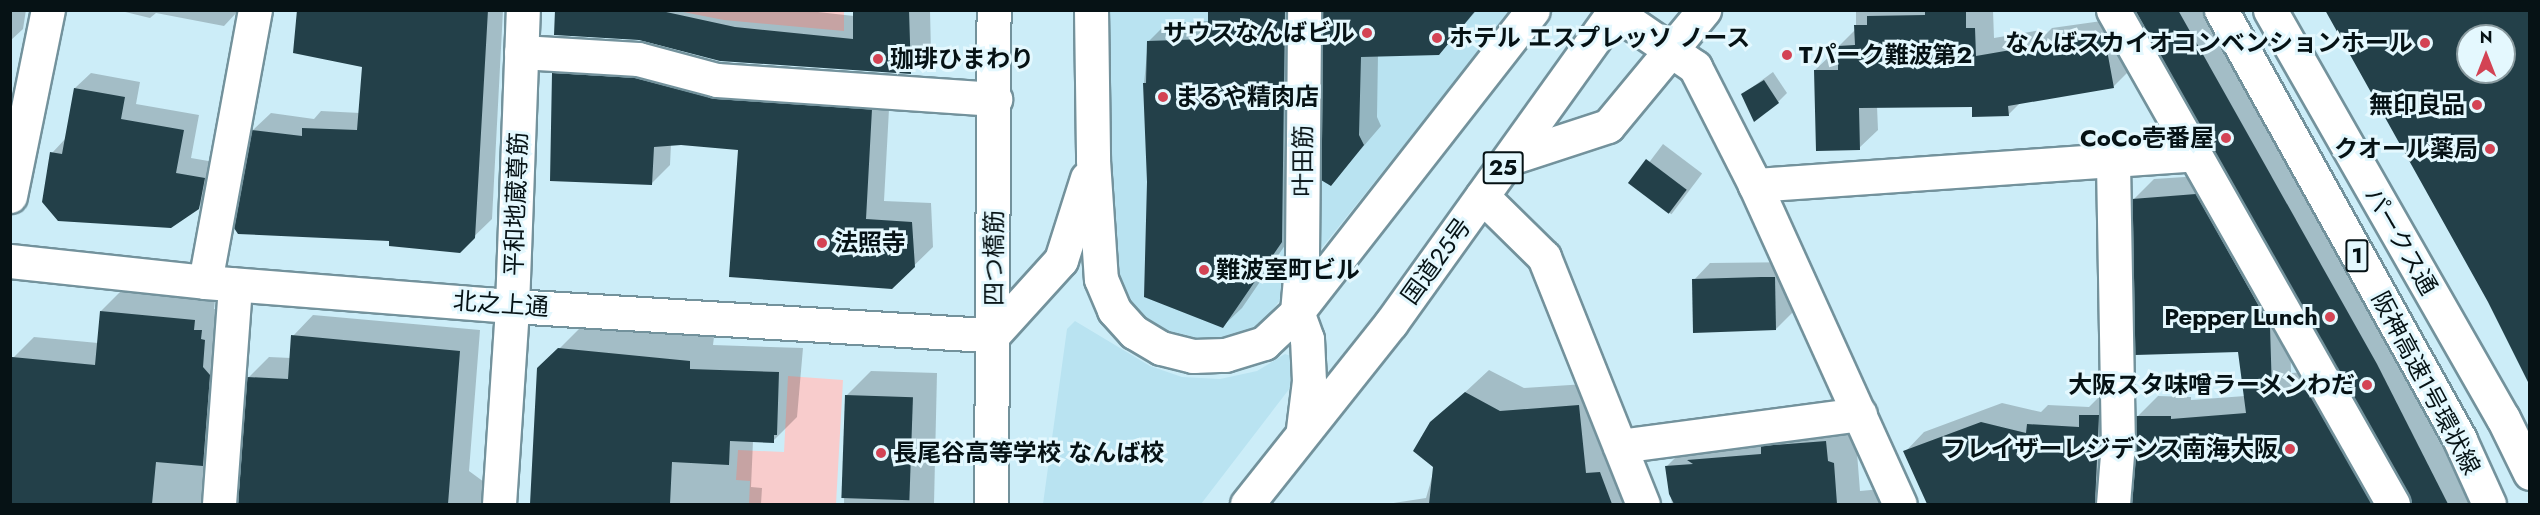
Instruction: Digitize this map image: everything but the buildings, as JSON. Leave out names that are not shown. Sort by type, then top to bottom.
[{"type":"main road","points":[[10,196],[48,10]]},
{"type":"main road","points":[[219,504],[220,283],[255,10]]},
{"type":"main road","name":"平和地蔵尊筋","points":[[499,504],[512,306],[522,10]]},
{"type":"main road","name":"四つ橋筋","points":[[991,504],[994,10]]},
{"type":"main road","points":[[1091,10],[1093,160],[1101,279],[1114,310],[1134,332],[1161,348],[1192,356],[1225,355],[1264,343],[1297,312],[1533,10]]},
{"type":"main road","name":"叶田筋","points":[[1297,312],[1302,256],[1304,10]]},
{"type":"main road","points":[[1510,158],[1608,126],[1673,51],[1704,10]]},
{"type":"main road","points":[[2113,10],[2393,504]]},
{"type":"main road","name":"阪神高速1号環状線","points":[[2221,10],[2460,440],[2489,504]]},
{"type":"main road","name":"パークス通","points":[[2270,10],[2503,418],[2529,473]]},
{"type":"main road","points":[[1614,11],[1695,67],[1755,185],[1900,504]]},
{"type":"main road","name":"国道25号","points":[[1247,504],[1303,429],[1391,323],[1614,11]]},
{"type":"main road","points":[[521,52],[638,58],[717,80],[995,99]]},
{"type":"main road","points":[[1755,185],[2113,162],[2193,154]]},
{"type":"main road","points":[[993,335],[1061,260],[1093,160]]},
{"type":"main road","points":[[2113,162],[2118,443],[2113,504]]},
{"type":"main road","points":[[1482,196],[1544,257],[1644,504]]},
{"type":"main road","name":"北之上通","points":[[10,261],[220,283],[512,306],[993,335]]},
{"type":"main road","points":[[1297,312],[1307,339],[1309,381],[1303,429]]},
{"type":"main road","points":[[1620,446],[1860,414]]},
{"type":"shaded area","points":[[678,11],[844,11],[844,31],[724,20]]},
{"type":"shaded area","points":[[1105,11],[1511,11],[1261,324],[1216,343],[1168,335],[1132,312],[1111,271]]},
{"type":"shaded area","points":[[1075,321],[1150,366],[1182,377],[1220,379],[1257,371],[1285,354],[1294,357],[1299,366],[1290,388],[1201,504],[1043,504],[1067,329]]},
{"type":"shaded area","points":[[788,376],[843,380],[836,504],[749,504],[750,481],[736,480],[738,450],[784,452]]},
{"type":"place","name":"サウスなんばビル","points":[[1367,33]]},
{"type":"place","name":"ホテル エスプレッソ ノース","points":[[1437,38]]},
{"type":"place","name":"なんばスカイオコンベンションホール","points":[[2425,43]]},
{"type":"place","name":"Tパーク難波第2","points":[[1787,55]]},
{"type":"place","name":"珈琲ひまわり","points":[[878,59]]},
{"type":"place","name":"まるや精肉店","points":[[1163,97]]},
{"type":"place","name":"無印良品","points":[[2477,105]]},
{"type":"place","name":"CoCo壱番屋","points":[[2226,138]]},
{"type":"place","name":"クオール薬局","points":[[2490,149]]},
{"type":"place","name":"法照寺","points":[[822,243]]},
{"type":"place","name":"難波室町ビル","points":[[1204,270]]},
{"type":"place","name":"Pepper Lunch","points":[[2330,317]]},
{"type":"place","name":"大阪スタ味噌ラーメンわだ","points":[[2367,385]]},
{"type":"place","name":"フレイザーレジデンス南海大阪","points":[[2290,449]]},
{"type":"place","name":"長尾谷高等学校 なんば校","points":[[881,453]]}]
